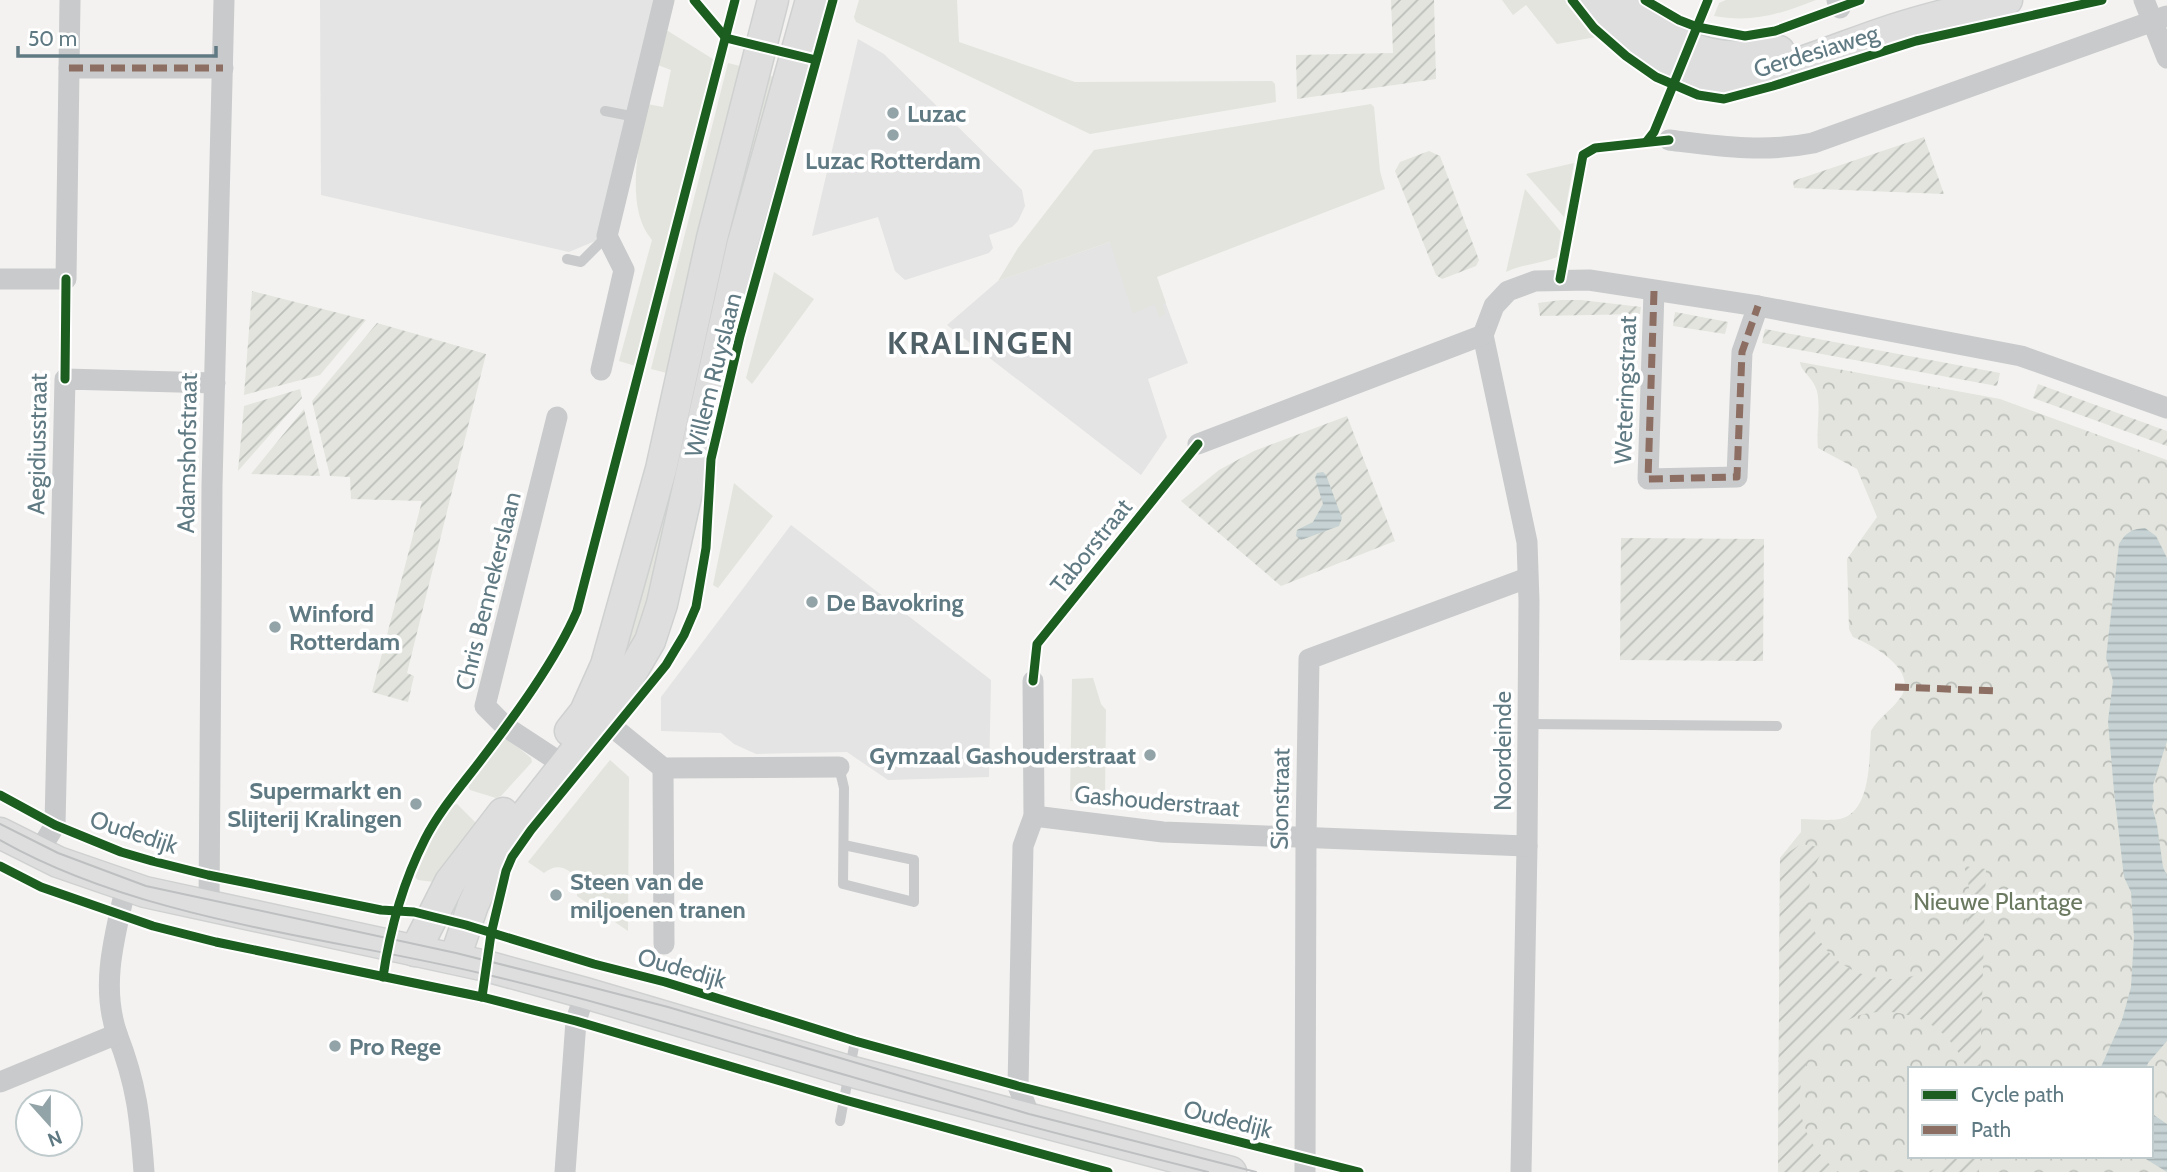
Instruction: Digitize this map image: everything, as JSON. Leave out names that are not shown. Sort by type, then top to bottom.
[{"type":"street","points":[[0,279],[66,279],[70,0]]},
{"type":"street","name":"Adamshofstraat","points":[[209,906],[215,383],[224,0]]},
{"type":"street","points":[[601,370],[624,270],[607,236],[664,0]]},
{"type":"street","points":[[772,0],[809,6]]},
{"type":"street","name":"Willem Ruyslaan","points":[[592,716],[661,469],[712,238],[772,0]]},
{"type":"street","name":"Gerdesiaweg","points":[[1593,0],[1633,42],[1663,61],[1707,76],[1742,77],[1787,67],[1907,24],[2007,0]]},
{"type":"street","name":"Gerdesiaweg","points":[[1616,0],[1644,25],[1674,41],[1716,55],[1744,57],[1788,49],[1917,0]]},
{"type":"street","points":[[2144,0],[2160,19],[2167,58]]},
{"type":"street","name":"Willem Ruyslaan","points":[[415,951],[441,897],[458,871],[557,761],[592,716],[615,701],[650,641],[662,604],[742,246],[809,6]]},
{"type":"street","points":[[1669,140],[1745,149],[1786,148],[1813,143],[2160,19]]},
{"type":"street","points":[[69,68],[223,68]]},
{"type":"street","name":"Weteringstraat","points":[[1483,335],[1494,306],[1508,291],[1535,281],[1589,280],[1758,306],[2021,356],[2167,408]]},
{"type":"street","name":"Weteringstraat","points":[[1654,291],[1648,479],[1737,477],[1742,352],[1758,306]]},
{"type":"street","points":[[1198,444],[1483,335]]},
{"type":"street","name":"Noordeinde","points":[[1483,335],[1527,542],[1530,601],[1521,1172]]},
{"type":"street","name":"Aegidiusstraat","points":[[38,853],[55,825],[65,379],[215,383]]},
{"type":"street","name":"Chris Bennekerslaan","points":[[557,417],[485,706],[506,727],[557,761]]},
{"type":"street","name":"Sionstraat","points":[[1305,1172],[1309,659],[1527,578]]},
{"type":"street","points":[[1029,1120],[1018,1086],[1023,846],[1034,816],[1033,681]]},
{"type":"street","points":[[592,716],[615,729],[663,768],[839,767]]},
{"type":"street","name":"Willem Ruyslaan","points":[[454,958],[477,894],[494,859],[557,761]]},
{"type":"street","points":[[663,768],[664,944]]},
{"type":"street","name":"Gashouderstraat","points":[[1034,816],[1163,832],[1527,846]]},
{"type":"street","name":"Oudedijk","points":[[0,833],[38,853],[126,886],[454,958],[585,993],[849,1072],[1231,1172]]},
{"type":"street","points":[[126,886],[109,972],[108,992],[117,1034],[130,1065],[136,1089],[144,1172]]},
{"type":"street","points":[[565,1172],[576,1021],[585,993]]},
{"type":"street","points":[[0,1082],[117,1034]]},
{"type":"lane","points":[[605,111],[636,117]]},
{"type":"lane","points":[[567,259],[582,262],[607,236]]},
{"type":"lane","points":[[1528,724],[1777,726]]},
{"type":"lane","points":[[839,767],[844,788],[843,884],[914,902],[914,860],[844,845]]},
{"type":"lane","points":[[840,1121],[855,1041]]},
{"type":"shaded area","points":[[320,0],[664,0],[607,236],[569,252],[321,195]]},
{"type":"shaded area","name":"Luzac","points":[[858,39],[884,54],[1022,190],[1025,206],[1018,221],[1012,227],[989,235],[993,248],[989,253],[905,280],[895,271],[878,217],[812,236]]},
{"type":"shaded area","points":[[1139,232],[1188,363],[1148,379],[1167,437],[1141,475],[947,325],[998,281]]},
{"type":"shaded area","points":[[1323,472],[1342,518],[1339,526],[1301,540],[1296,536],[1297,530],[1313,522],[1323,504],[1315,478],[1317,473]]},
{"type":"shaded area","name":"De Bavokring","points":[[791,525],[991,680],[989,777],[888,780],[847,752],[756,754],[734,744],[721,733],[661,731],[661,697]]},
{"type":"shaded area","points":[[2145,528],[2156,536],[2167,558],[2167,741],[2153,785],[2152,806],[2167,876],[2167,1041],[2147,1067],[2101,1067],[2122,1020],[2131,987],[2134,937],[2131,892],[2124,877],[2114,791],[2108,721],[2113,681],[2106,658],[2119,544],[2136,529]]},
{"type":"shaded area","points":[[2153,1114],[2167,1124],[2167,1172],[2144,1158],[2153,1158]]},
{"type":"green space","points":[[859,0],[957,0],[959,42],[1075,82],[1272,81],[1275,84],[1276,102],[1090,134],[856,22],[854,17]]},
{"type":"green space","points":[[1391,0],[1434,0],[1436,79],[1297,99],[1296,55],[1393,53]]},
{"type":"green space","points":[[1502,0],[1565,0],[1596,37],[1557,44],[1526,5],[1513,15]]},
{"type":"green space","points":[[1726,0],[1816,0],[1754,18],[1714,16],[1719,3]]},
{"type":"green space","points":[[668,31],[716,61],[639,367],[619,361],[652,240],[643,227],[638,211],[636,174],[647,104],[663,107],[671,70],[655,64],[664,32]]},
{"type":"green space","points":[[728,63],[748,68],[671,374],[651,369]]},
{"type":"green space","points":[[766,74],[773,77],[732,239],[703,377],[691,374]]},
{"type":"green space","points":[[1371,104],[1374,107],[1380,171],[1385,189],[1157,277],[1166,303],[1162,304],[1165,314],[1159,317],[1155,304],[1133,313],[1110,242],[998,281],[1018,248],[1094,150]]},
{"type":"green space","points":[[1924,137],[1944,194],[1794,188],[1793,181]]},
{"type":"green space","points":[[1429,151],[1440,156],[1479,260],[1476,266],[1442,279],[1436,275],[1395,171],[1400,162]]},
{"type":"green space","points":[[1574,163],[1564,217],[1526,174]]},
{"type":"green space","points":[[1525,189],[1561,232],[1557,257],[1506,272]]},
{"type":"green space","points":[[774,272],[814,299],[752,384],[746,378]]},
{"type":"green space","points":[[252,291],[366,320],[320,375],[244,395]]},
{"type":"green space","points":[[1561,300],[1641,307],[1640,314],[1540,316],[1538,303]]},
{"type":"green space","points":[[1675,312],[1728,322],[1725,334],[1673,326]]},
{"type":"green space","points":[[377,323],[486,354],[407,673],[414,676],[408,702],[372,692],[422,501],[351,499],[350,477],[330,476],[312,401]]},
{"type":"green space","points":[[1765,329],[2000,373],[1997,386],[1762,343]]},
{"type":"green space","name":"Nieuwe Plantage","points":[[1800,362],[2000,399],[2167,460],[2167,1172],[1778,1172],[1780,858],[1801,832],[1801,819],[1840,819],[1858,806],[1867,782],[1871,731],[1897,702],[1905,688],[1904,678],[1892,660],[1853,637],[1849,629],[1847,559],[1877,517],[1857,469],[1818,448],[1817,391]]},
{"type":"green space","points":[[2038,384],[2167,431],[2167,446],[2033,398]]},
{"type":"green space","points":[[300,389],[302,398],[238,471],[244,406]]},
{"type":"green space","points":[[304,409],[320,476],[251,474]]},
{"type":"green space","points":[[1347,416],[1395,541],[1281,586],[1181,501],[1219,470],[1254,451]]},
{"type":"green space","points":[[664,479],[676,483],[637,639],[611,688]]},
{"type":"green space","points":[[734,483],[773,516],[718,588],[713,585]]},
{"type":"green space","points":[[1621,538],[1764,539],[1763,661],[1620,660]]},
{"type":"green space","points":[[1093,678],[1101,704],[1106,710],[1105,798],[1184,799],[1184,812],[1070,801],[1072,679]]},
{"type":"green space","points":[[508,739],[531,758],[532,762],[501,796],[496,798],[470,790],[468,786],[504,740]]},
{"type":"green space","points":[[610,760],[629,777],[628,931],[577,896],[578,881],[567,870],[558,867],[544,873],[528,862]]},
{"type":"green space","points":[[457,804],[478,825],[459,845],[434,882],[418,880],[415,877],[436,830],[453,805]]},
{"type":"green space","points":[[1801,844],[1824,848],[1811,878],[1809,910],[1818,937],[1835,958],[1858,973],[1885,979],[1912,976],[1938,963],[1959,939],[1967,922],[1970,894],[1964,866],[1986,869],[1980,1067],[1966,1067],[1948,1039],[1920,1019],[1885,1012],[1853,1017],[1828,1033],[1810,1057],[1801,1085],[1801,1116],[1814,1145],[1839,1172],[1778,1172],[1780,858]]},
{"type":"green space","points":[[1948,1158],[1979,1158],[1979,1172],[1931,1172]]},
{"type":"tram line","points":[[0,824],[58,853],[146,886],[456,953],[587,986],[668,1007],[1029,1114],[1256,1172]]},
{"type":"tram line","points":[[0,840],[55,867],[114,890],[174,908],[530,985],[938,1102],[1208,1172]]},
{"type":"marked path","points":[[69,68],[223,68]]},
{"type":"marked path","points":[[1654,291],[1648,479],[1737,477],[1742,352],[1758,306]]},
{"type":"marked path","points":[[1895,687],[1999,691]]},
{"type":"cycle path","points":[[694,0],[726,38],[816,60]]},
{"type":"cycle path","points":[[383,977],[398,906],[425,839],[444,808],[534,688],[577,611],[735,0]]},
{"type":"cycle path","points":[[482,997],[491,934],[506,871],[512,857],[666,665],[684,635],[696,607],[706,548],[711,459],[740,336],[833,0]]},
{"type":"cycle path","points":[[1572,0],[1594,28],[1626,56],[1656,77],[1698,95],[1724,99],[1916,41],[2102,0]]},
{"type":"cycle path","points":[[1645,0],[1697,27],[1745,36],[1775,31],[1860,0]]},
{"type":"cycle path","points":[[1647,141],[1654,132],[1708,0]]},
{"type":"cycle path","points":[[1560,279],[1583,155],[1595,148],[1669,140]]},
{"type":"cycle path","points":[[65,379],[66,279]]},
{"type":"cycle path","name":"Taborstraat","points":[[1033,681],[1037,644],[1198,444]]},
{"type":"cycle path","points":[[0,795],[55,825],[121,852],[152,861],[208,875],[381,910],[414,912],[466,925],[594,964],[665,982],[855,1041],[1018,1086],[1359,1172]]},
{"type":"cycle path","points":[[0,866],[41,887],[153,926],[216,942],[482,997],[576,1021],[845,1100],[1108,1172]]},
{"type":"place","name":"Luzac","points":[[893,113]]},
{"type":"place","name":"Luzac Rotterdam","points":[[893,135]]},
{"type":"place","name":"De Bavokring","points":[[812,602]]},
{"type":"place","name":"Winford Rotterdam","points":[[275,627]]},
{"type":"place","name":"Gymzaal Gashouderstraat","points":[[1150,755]]},
{"type":"place","name":"Supermarkt en Slijterij Kralingen","points":[[416,804]]},
{"type":"place","name":"Steen van de miljoenen tranen","points":[[556,895]]},
{"type":"place","name":"Pro Rege","points":[[335,1046]]},
{"type":"district","name":"KRALINGEN","points":[[981,342]]}]
